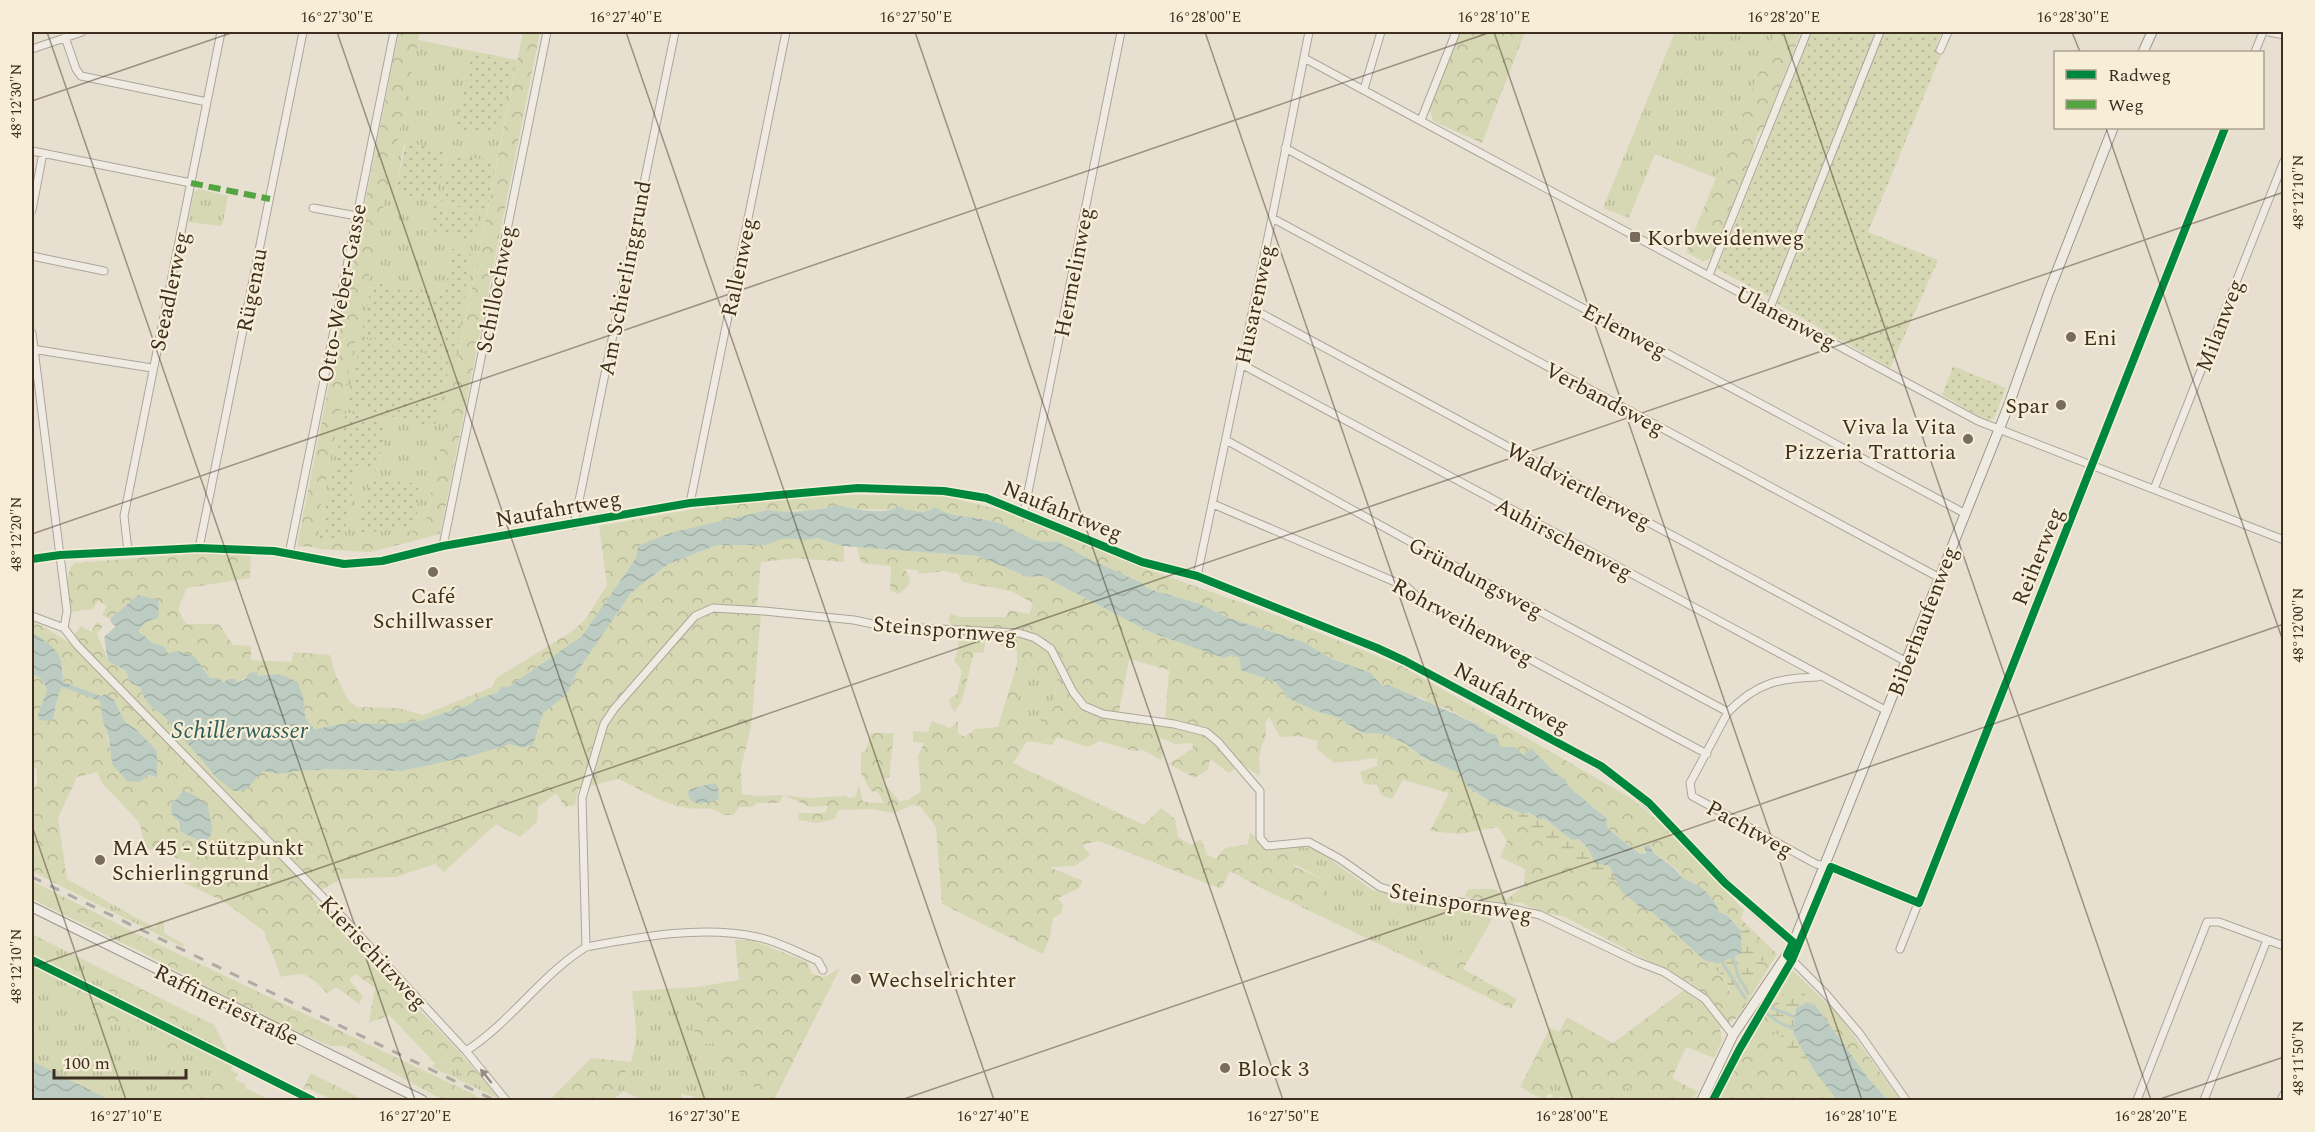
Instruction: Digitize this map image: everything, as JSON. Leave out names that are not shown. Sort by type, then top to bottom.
[{"type":"main road","points":[[2143,51],[2152,32]]},
{"type":"main road","name":"Biberhaufenweg","points":[[1702,1101],[1733,1035],[1787,955],[1793,942],[1999,429],[2061,260],[2113,129]]},
{"type":"main road","name":"Raffineriestraße","points":[[32,907],[422,1101]]},
{"type":"street","points":[[32,49],[82,32]]},
{"type":"street","name":"Seeadlerweg","points":[[128,551],[124,516],[221,32]]},
{"type":"street","name":"Rügenau","points":[[199,548],[303,32]]},
{"type":"street","name":"Otto-Weber-Gasse","points":[[289,554],[394,32]]},
{"type":"street","name":"Schillochweg","points":[[443,546],[547,32]]},
{"type":"street","name":"Am Schierlinggrund","points":[[574,525],[675,32]]},
{"type":"street","name":"Rallenweg","points":[[690,503],[786,32]]},
{"type":"street","name":"Hermelinweg","points":[[1024,512],[1121,32]]},
{"type":"street","name":"Husarenweg","points":[[1197,576],[1309,32]]},
{"type":"street","points":[[1364,89],[1381,32]]},
{"type":"street","points":[[1421,120],[1456,32]]},
{"type":"street","points":[[1709,275],[1808,32]]},
{"type":"street","points":[[1770,308],[1880,32]]},
{"type":"street","points":[[1940,50],[1947,32]]},
{"type":"street","points":[[2255,51],[2263,32]]},
{"type":"street","points":[[2269,32],[2283,35]]},
{"type":"street","points":[[65,37],[76,69],[81,76],[207,102]]},
{"type":"street","name":"Ulanenweg","points":[[1304,58],[1978,421],[2283,540]]},
{"type":"street","name":"Reiherweg","points":[[1900,949],[2225,129]]},
{"type":"street","name":"Erlenweg","points":[[1285,148],[1964,513]]},
{"type":"street","points":[[32,151],[191,183]]},
{"type":"street","points":[[32,210],[43,153]]},
{"type":"street","name":"Milanweg","points":[[2154,489],[2283,161]]},
{"type":"street","points":[[313,207],[357,216]]},
{"type":"street","name":"Verbandsweg","points":[[1272,218],[1938,577]]},
{"type":"street","points":[[32,256],[104,271]]},
{"type":"street","name":"Waldviertlerweg","points":[[1253,309],[1905,661]]},
{"type":"street","points":[[32,333],[67,611],[64,628],[32,616]]},
{"type":"street","points":[[33,349],[153,368]]},
{"type":"street","name":"Auhirschenweg","points":[[1241,364],[1887,711]]},
{"type":"street","name":"Gründungsweg","points":[[1226,440],[1438,557],[1728,712]]},
{"type":"street","name":"Naufahrtweg","points":[[32,559],[60,555],[199,548],[244,549],[344,564],[382,561],[443,546],[690,503],[858,488],[944,491],[986,498],[1142,562],[1197,576],[1405,660],[1601,766],[1649,803],[1725,883],[1793,942]]},
{"type":"street","name":"Rohrweihenweg","points":[[1213,504],[1407,586],[1423,602],[1707,754]]},
{"type":"street","name":"Steinspornweg","points":[[586,947],[582,798],[604,724],[614,709],[695,616],[713,608],[764,611],[854,620],[882,626],[1019,633],[1035,638],[1051,649],[1073,692],[1084,706],[1103,714],[1174,724],[1206,732],[1218,742],[1260,791],[1260,838],[1267,846],[1309,842],[1340,859],[1380,887],[1410,896],[1508,908],[1540,915],[1664,972],[1705,999],[1733,1035]]},
{"type":"street","name":"Kierischitzweg","points":[[64,628],[77,645],[347,922],[466,1051],[506,1101]]},
{"type":"street","name":"Pachtweg","points":[[1821,677],[1781,679],[1749,693],[1728,712],[1690,783],[1690,789],[1694,797],[1813,863],[1824,866]]},
{"type":"street","points":[[1824,866],[1919,903]]},
{"type":"street","points":[[2137,1101],[2207,922],[2219,922],[2283,946]]},
{"type":"street","points":[[466,1051],[484,1039],[564,961],[586,947],[648,935],[735,933],[760,937],[818,961],[823,970]]},
{"type":"street","points":[[2204,1101],[2267,940]]},
{"type":"street","points":[[1787,955],[1826,994],[1860,1034],[1906,1101]]},
{"type":"street","points":[[2281,1101],[2283,1094]]},
{"type":"green space","points":[[399,32],[420,32],[312,547],[297,546]]},
{"type":"green space","points":[[523,32],[540,32],[440,534],[370,552],[319,549],[323,543],[333,539],[355,542],[424,529]]},
{"type":"green space","points":[[1459,32],[1525,32],[1482,143],[1433,121],[1429,107]]},
{"type":"green space","points":[[1675,32],[1775,32],[1716,178],[1655,154],[1629,218],[1603,208]]},
{"type":"green space","points":[[1775,32],[1801,32],[1765,126],[1756,138],[1754,153],[1716,251],[1710,259],[1703,261],[1686,252]]},
{"type":"green space","points":[[1812,32],[1876,32],[1770,296],[1768,296],[1717,269]]},
{"type":"green space","points":[[1884,32],[1942,32],[1936,46],[1943,50],[1868,232],[1938,260],[1890,368],[1776,303]]},
{"type":"green space","points":[[418,40],[517,60],[424,529],[355,542],[333,539],[323,543],[319,549],[312,547]],"holes":[[[404,144],[435,201],[395,193]],[[452,249],[464,295],[461,317],[372,282],[441,296],[447,280]],[[346,412],[387,424],[388,427],[376,471],[357,465],[344,538]]]},
{"type":"green space","points":[[472,54],[514,61],[497,134],[455,129]]},
{"type":"green space","points":[[406,142],[447,151],[435,201],[395,193]]},
{"type":"green space","points":[[452,154],[496,162],[486,213],[441,203]]},
{"type":"green space","points":[[199,189],[228,196],[222,226],[188,222],[194,192]]},
{"type":"green space","points":[[434,205],[479,216],[474,241],[429,230]]},
{"type":"green space","points":[[452,249],[471,252],[456,357],[361,336],[372,282],[441,296],[447,280]]},
{"type":"green space","points":[[362,338],[451,360],[434,428],[346,404]]},
{"type":"green space","points":[[1953,366],[2006,388],[1994,418],[1988,421],[1942,395]]},
{"type":"green space","points":[[346,412],[387,424],[388,427],[376,471],[357,465],[344,538],[319,539]]},
{"type":"green space","points":[[371,477],[419,484],[416,528],[360,533],[362,505]]},
{"type":"green space","points":[[857,495],[944,496],[1005,511],[1152,571],[1257,608],[1402,666],[1631,798],[1667,829],[1744,910],[1741,919],[1777,954],[1738,1017],[1720,1029],[1722,1041],[1714,1058],[1686,1047],[1672,1078],[1698,1092],[1690,1100],[1666,1100],[1664,1097],[1625,1087],[1618,1092],[1619,1100],[1576,1100],[1578,1097],[1573,1089],[1575,1083],[1580,1084],[1585,1079],[1567,1074],[1564,1064],[1558,1066],[1551,1063],[1541,1082],[1548,1087],[1540,1098],[1520,1087],[1550,1028],[1559,1032],[1567,1017],[1613,1043],[1692,984],[1565,917],[1539,911],[1520,902],[1511,904],[1464,897],[1468,889],[1495,889],[1507,899],[1524,886],[1525,869],[1500,857],[1507,841],[1498,827],[1459,834],[1430,831],[1449,793],[1403,780],[1392,799],[1381,795],[1377,785],[1364,784],[1360,772],[1377,766],[1377,758],[1334,763],[1317,749],[1317,741],[1299,736],[1280,737],[1269,717],[1265,723],[1265,737],[1259,757],[1259,776],[1242,764],[1229,773],[1210,759],[1208,770],[1194,778],[1169,764],[1193,748],[1192,743],[1175,744],[1161,738],[1159,743],[1164,753],[1161,760],[1143,750],[1133,751],[1100,741],[1088,747],[1057,737],[1052,745],[1027,741],[1013,763],[1144,825],[1161,808],[1175,819],[1178,837],[1191,845],[1201,839],[1207,855],[1216,859],[1225,848],[1248,844],[1250,832],[1269,851],[1287,850],[1295,867],[1327,881],[1322,900],[1328,906],[1327,909],[1304,907],[1291,902],[1230,871],[1221,889],[1099,841],[1082,845],[1090,855],[1075,866],[1049,867],[1083,881],[1079,888],[1058,898],[1063,906],[1061,913],[1053,918],[1050,937],[1043,954],[942,904],[936,827],[920,806],[912,805],[894,813],[871,809],[838,810],[835,819],[817,823],[798,820],[799,813],[825,813],[828,806],[809,807],[784,795],[807,798],[846,796],[848,798],[855,797],[859,785],[863,802],[884,803],[878,792],[871,791],[861,773],[861,753],[866,750],[871,733],[894,733],[889,777],[882,780],[899,801],[909,800],[921,791],[918,756],[924,743],[913,742],[913,731],[928,732],[932,721],[950,728],[958,721],[958,733],[965,737],[975,729],[998,727],[1017,664],[1017,650],[1000,645],[999,634],[986,633],[984,653],[974,652],[962,701],[954,712],[948,700],[957,694],[962,671],[954,660],[958,644],[948,619],[951,613],[958,617],[1006,617],[1009,610],[1029,614],[1033,603],[1011,591],[962,582],[958,574],[943,571],[919,574],[917,570],[905,569],[910,579],[908,586],[899,594],[890,590],[891,566],[861,563],[857,547],[978,556],[1028,577],[1043,576],[1150,632],[1239,658],[1241,670],[1276,682],[1288,698],[1315,711],[1339,718],[1362,733],[1385,734],[1406,744],[1424,758],[1459,773],[1468,787],[1491,802],[1514,810],[1523,822],[1582,862],[1596,876],[1617,881],[1623,892],[1641,907],[1652,912],[1723,976],[1730,992],[1748,991],[1766,955],[1748,929],[1741,931],[1727,915],[1719,912],[1694,883],[1681,877],[1678,870],[1651,850],[1640,854],[1608,829],[1606,817],[1568,787],[1566,780],[1554,772],[1531,749],[1523,756],[1501,747],[1496,735],[1486,732],[1477,724],[1443,707],[1433,706],[1422,698],[1382,687],[1371,673],[1332,659],[1303,642],[1229,618],[1200,604],[1149,589],[1140,582],[1056,541],[1040,541],[999,523],[950,514],[934,508],[917,513],[901,506],[894,510],[856,509],[837,505],[810,511],[793,510],[785,513],[768,510],[638,546],[636,558],[582,636],[508,687],[501,687],[498,692],[420,721],[390,724],[346,723],[315,729],[305,716],[304,699],[278,675],[258,676],[249,673],[241,680],[223,683],[219,678],[210,678],[194,656],[168,655],[165,647],[153,643],[138,631],[146,622],[138,595],[110,619],[102,615],[107,606],[98,601],[93,609],[71,612],[68,593],[69,573],[75,563],[198,553],[251,554],[250,578],[187,588],[178,609],[186,624],[219,624],[233,645],[251,646],[251,660],[292,662],[293,652],[330,655],[336,676],[349,701],[357,707],[398,708],[423,715],[492,687],[496,678],[571,632],[586,619],[607,585],[599,526],[694,509],[783,498]],"holes":[[[1129,659],[1169,670],[1165,719],[1119,712]],[[1025,671],[1044,680],[1058,675],[1053,710],[1040,716],[1042,725],[1028,725],[1015,712]]]},
{"type":"green space","points":[[784,537],[805,540],[817,538],[842,546],[844,550],[844,562],[797,558],[761,562],[757,605],[761,615],[751,727],[741,768],[742,794],[783,795],[779,803],[757,803],[752,807],[739,807],[734,815],[723,815],[711,809],[670,804],[619,779],[578,789],[575,805],[565,807],[556,793],[538,807],[537,822],[520,837],[496,824],[444,872],[435,864],[396,877],[341,879],[311,896],[477,1073],[467,1083],[453,1062],[435,1063],[389,1015],[369,1023],[375,988],[355,974],[349,980],[363,996],[359,1004],[336,987],[327,993],[311,978],[302,974],[281,977],[264,931],[223,901],[182,882],[191,863],[146,848],[139,822],[102,783],[97,772],[77,777],[58,818],[67,879],[55,883],[32,871],[32,789],[37,784],[37,768],[32,769],[32,675],[40,678],[47,690],[38,715],[56,708],[57,696],[62,687],[74,691],[63,682],[63,668],[35,634],[32,634],[32,621],[68,642],[81,626],[93,633],[92,630],[97,622],[103,626],[97,634],[109,662],[125,670],[131,683],[140,687],[142,694],[158,712],[263,771],[280,774],[336,769],[402,771],[475,755],[510,744],[522,748],[533,745],[542,713],[567,694],[577,672],[631,593],[668,564],[717,545],[766,545]],"holes":[[[89,692],[114,700],[125,722],[137,730],[157,751],[154,777],[149,775],[139,782],[112,764],[100,701]],[[177,799],[208,806],[208,816],[180,831],[172,802]]]},
{"type":"green space","points":[[1024,671],[1058,674],[1053,710],[1042,725],[1028,725],[1015,712]]},
{"type":"green space","points":[[1514,810],[1525,814],[1529,812],[1544,818],[1572,840],[1579,839],[1589,850],[1595,862],[1610,865],[1617,881],[1596,876],[1582,862],[1523,822]]},
{"type":"green space","points":[[1290,846],[1315,848],[1372,890],[1389,894],[1390,902],[1443,908],[1450,904],[1497,910],[1486,930],[1474,937],[1456,960],[1419,955],[1421,964],[1297,905],[1317,908],[1322,900],[1327,881],[1269,851]]},
{"type":"green space","points":[[67,879],[155,928],[159,921],[164,921],[164,933],[184,944],[183,947],[55,883]]},
{"type":"green space","points":[[32,881],[106,918],[113,931],[104,933],[90,926],[79,913],[60,911],[51,898],[32,889]]},
{"type":"green space","points":[[32,889],[51,898],[60,911],[79,913],[90,926],[113,931],[106,918],[141,936],[130,946],[141,952],[32,899]]},
{"type":"green space","points":[[1748,929],[1766,955],[1750,987],[1736,1001],[1723,976],[1705,960],[1718,964],[1742,953],[1741,931]]},
{"type":"green space","points":[[1486,930],[1463,969],[1517,999],[1511,1009],[1421,964],[1419,955],[1422,945],[1456,960],[1474,937]]},
{"type":"green space","points":[[32,934],[214,1025],[234,1064],[231,1070],[238,1074],[235,1079],[246,1085],[245,1088],[270,1100],[110,1100],[32,1061]]},
{"type":"green space","points":[[141,936],[482,1100],[443,1100],[344,1046],[330,1046],[270,1020],[130,946]]},
{"type":"green space","points":[[735,940],[752,940],[807,962],[812,974],[825,977],[840,968],[774,1100],[754,1100],[754,1079],[719,1063],[722,1044],[694,1043],[697,987],[739,980]]},
{"type":"green space","points":[[1792,970],[1838,1014],[1900,1100],[1888,1100],[1868,1078],[1816,1006],[1807,1002],[1807,998],[1781,1002],[1778,1005],[1782,1037],[1792,1054],[1815,1072],[1837,1100],[1718,1100],[1753,1034]]},
{"type":"green space","points":[[104,971],[214,1025],[200,1025],[193,1029],[154,1010],[130,993],[116,994],[101,987]]},
{"type":"green space","points":[[76,985],[145,1023],[129,1031],[67,999]]},
{"type":"green space","points":[[697,987],[694,1043],[722,1044],[719,1063],[754,1079],[754,1100],[692,1100],[693,1096],[681,1094],[682,1100],[641,1100],[624,1091],[612,1100],[607,1100],[624,1078],[634,1051],[636,1028],[632,991]]},
{"type":"green space","points":[[1792,987],[1804,992],[1807,1002],[1796,1008],[1793,1032],[1815,1072],[1792,1054],[1782,1037],[1772,1031],[1769,1020],[1769,1014],[1773,1008],[1781,1002],[1781,997],[1787,988]]},
{"type":"green space","points":[[157,1032],[183,1045],[178,1055],[164,1051],[153,1044],[151,1040]]},
{"type":"green space","points":[[591,1058],[631,1062],[616,1092],[607,1100],[550,1100]]},
{"type":"green space","points":[[149,1062],[174,1075],[226,1083],[230,1088],[228,1100],[195,1097],[175,1090],[156,1078],[149,1070]]},
{"type":"green space","points":[[453,1062],[477,1072],[501,1100],[432,1067],[435,1063]]},
{"type":"green space","points":[[1551,1062],[1565,1063],[1586,1079],[1580,1084],[1576,1100],[1560,1097],[1558,1100],[1552,1100],[1553,1096],[1549,1093],[1545,1100],[1540,1098],[1547,1088],[1541,1083]]},
{"type":"green space","points":[[311,1073],[364,1100],[333,1100],[309,1089],[303,1089]]},
{"type":"green space","points":[[1625,1087],[1664,1097],[1666,1100],[1619,1100],[1618,1092]]},
{"type":"water","name":"Schillerwasser","points":[[837,505],[878,511],[901,506],[905,510],[923,512],[934,507],[950,514],[999,523],[1040,541],[1056,541],[1140,582],[1149,589],[1200,604],[1229,618],[1303,642],[1332,659],[1371,673],[1382,686],[1389,685],[1477,724],[1486,732],[1496,735],[1501,747],[1515,747],[1523,755],[1531,748],[1554,772],[1566,780],[1568,787],[1606,817],[1608,829],[1640,854],[1646,853],[1644,846],[1649,845],[1681,877],[1700,887],[1709,895],[1719,912],[1727,915],[1741,931],[1742,953],[1718,964],[1704,960],[1652,912],[1640,907],[1621,891],[1610,866],[1595,863],[1589,850],[1579,839],[1572,840],[1544,818],[1540,820],[1529,812],[1525,814],[1491,802],[1468,787],[1459,773],[1424,758],[1406,744],[1385,734],[1362,733],[1339,718],[1315,711],[1288,698],[1276,682],[1241,670],[1239,658],[1232,655],[1224,658],[1150,632],[1043,576],[1028,577],[978,556],[842,546],[817,538],[805,540],[784,538],[766,545],[717,545],[668,564],[631,593],[577,672],[567,694],[543,713],[533,745],[522,748],[510,744],[475,755],[402,771],[336,769],[280,774],[263,771],[246,790],[234,791],[217,778],[163,715],[149,703],[140,687],[131,683],[125,670],[109,662],[107,656],[104,637],[116,626],[110,619],[138,595],[159,600],[158,618],[146,622],[138,631],[153,643],[165,647],[168,654],[176,651],[194,656],[210,678],[219,678],[223,683],[228,679],[235,679],[237,682],[244,680],[249,673],[257,672],[258,676],[279,674],[298,682],[306,717],[315,729],[346,723],[390,724],[420,721],[468,705],[498,692],[501,687],[508,687],[582,636],[636,558],[638,546],[670,533],[768,510],[803,511]]},
{"type":"water","points":[[32,634],[43,639],[57,653],[60,658],[63,682],[101,696],[106,694],[114,700],[125,722],[137,730],[157,751],[157,777],[149,775],[139,782],[127,781],[112,764],[100,701],[62,687],[52,721],[39,720],[38,715],[47,690],[40,678],[32,675]]},
{"type":"water","points":[[714,783],[718,786],[719,799],[695,803],[689,797],[688,792],[691,789]]},
{"type":"water","points":[[183,790],[208,806],[212,830],[204,843],[180,831],[179,822],[171,813],[172,802]]},
{"type":"water","points":[[1807,1002],[1816,1006],[1868,1078],[1888,1100],[1837,1100],[1815,1072],[1793,1033],[1796,1008]]},
{"type":"water","points":[[32,1061],[110,1100],[32,1100]]},
{"type":"waterway","points":[[1733,957],[1738,976],[1748,993]]},
{"type":"waterway","points":[[1722,962],[1745,998]]},
{"type":"waterway","points":[[1769,1007],[1795,1017]]},
{"type":"waterway","points":[[1766,1013],[1794,1029]]},
{"type":"railway","points":[[32,877],[494,1100]]},
{"type":"marked path","points":[[191,183],[270,199]]},
{"type":"cycle path","points":[[1713,1100],[1739,1050],[1792,960],[1831,867],[1919,903],[2225,129]]},
{"type":"cycle path","points":[[32,559],[60,555],[199,548],[274,551],[344,564],[382,561],[443,546],[690,503],[858,488],[944,491],[986,498],[1142,562],[1197,576],[1377,648],[1601,766],[1649,803],[1725,883],[1793,942],[1787,955],[1792,960]]},
{"type":"cycle path","points":[[32,960],[312,1100]]},
{"type":"place","name":"Korbweidenweg","points":[[1635,237]]},
{"type":"place","name":"Eni","points":[[2071,337]]},
{"type":"place","name":"Spar","points":[[2061,405]]},
{"type":"place","name":"Viva la Vita Pizzeria Trattoria","points":[[1968,439]]},
{"type":"place","name":"Café Schillwasser","points":[[433,572]]},
{"type":"place","name":"MA 45 - Stützpunkt Schierlinggrund","points":[[100,860]]},
{"type":"place","name":"Wechselrichter","points":[[856,979]]},
{"type":"place","name":"Block 3","points":[[1225,1068]]}]
